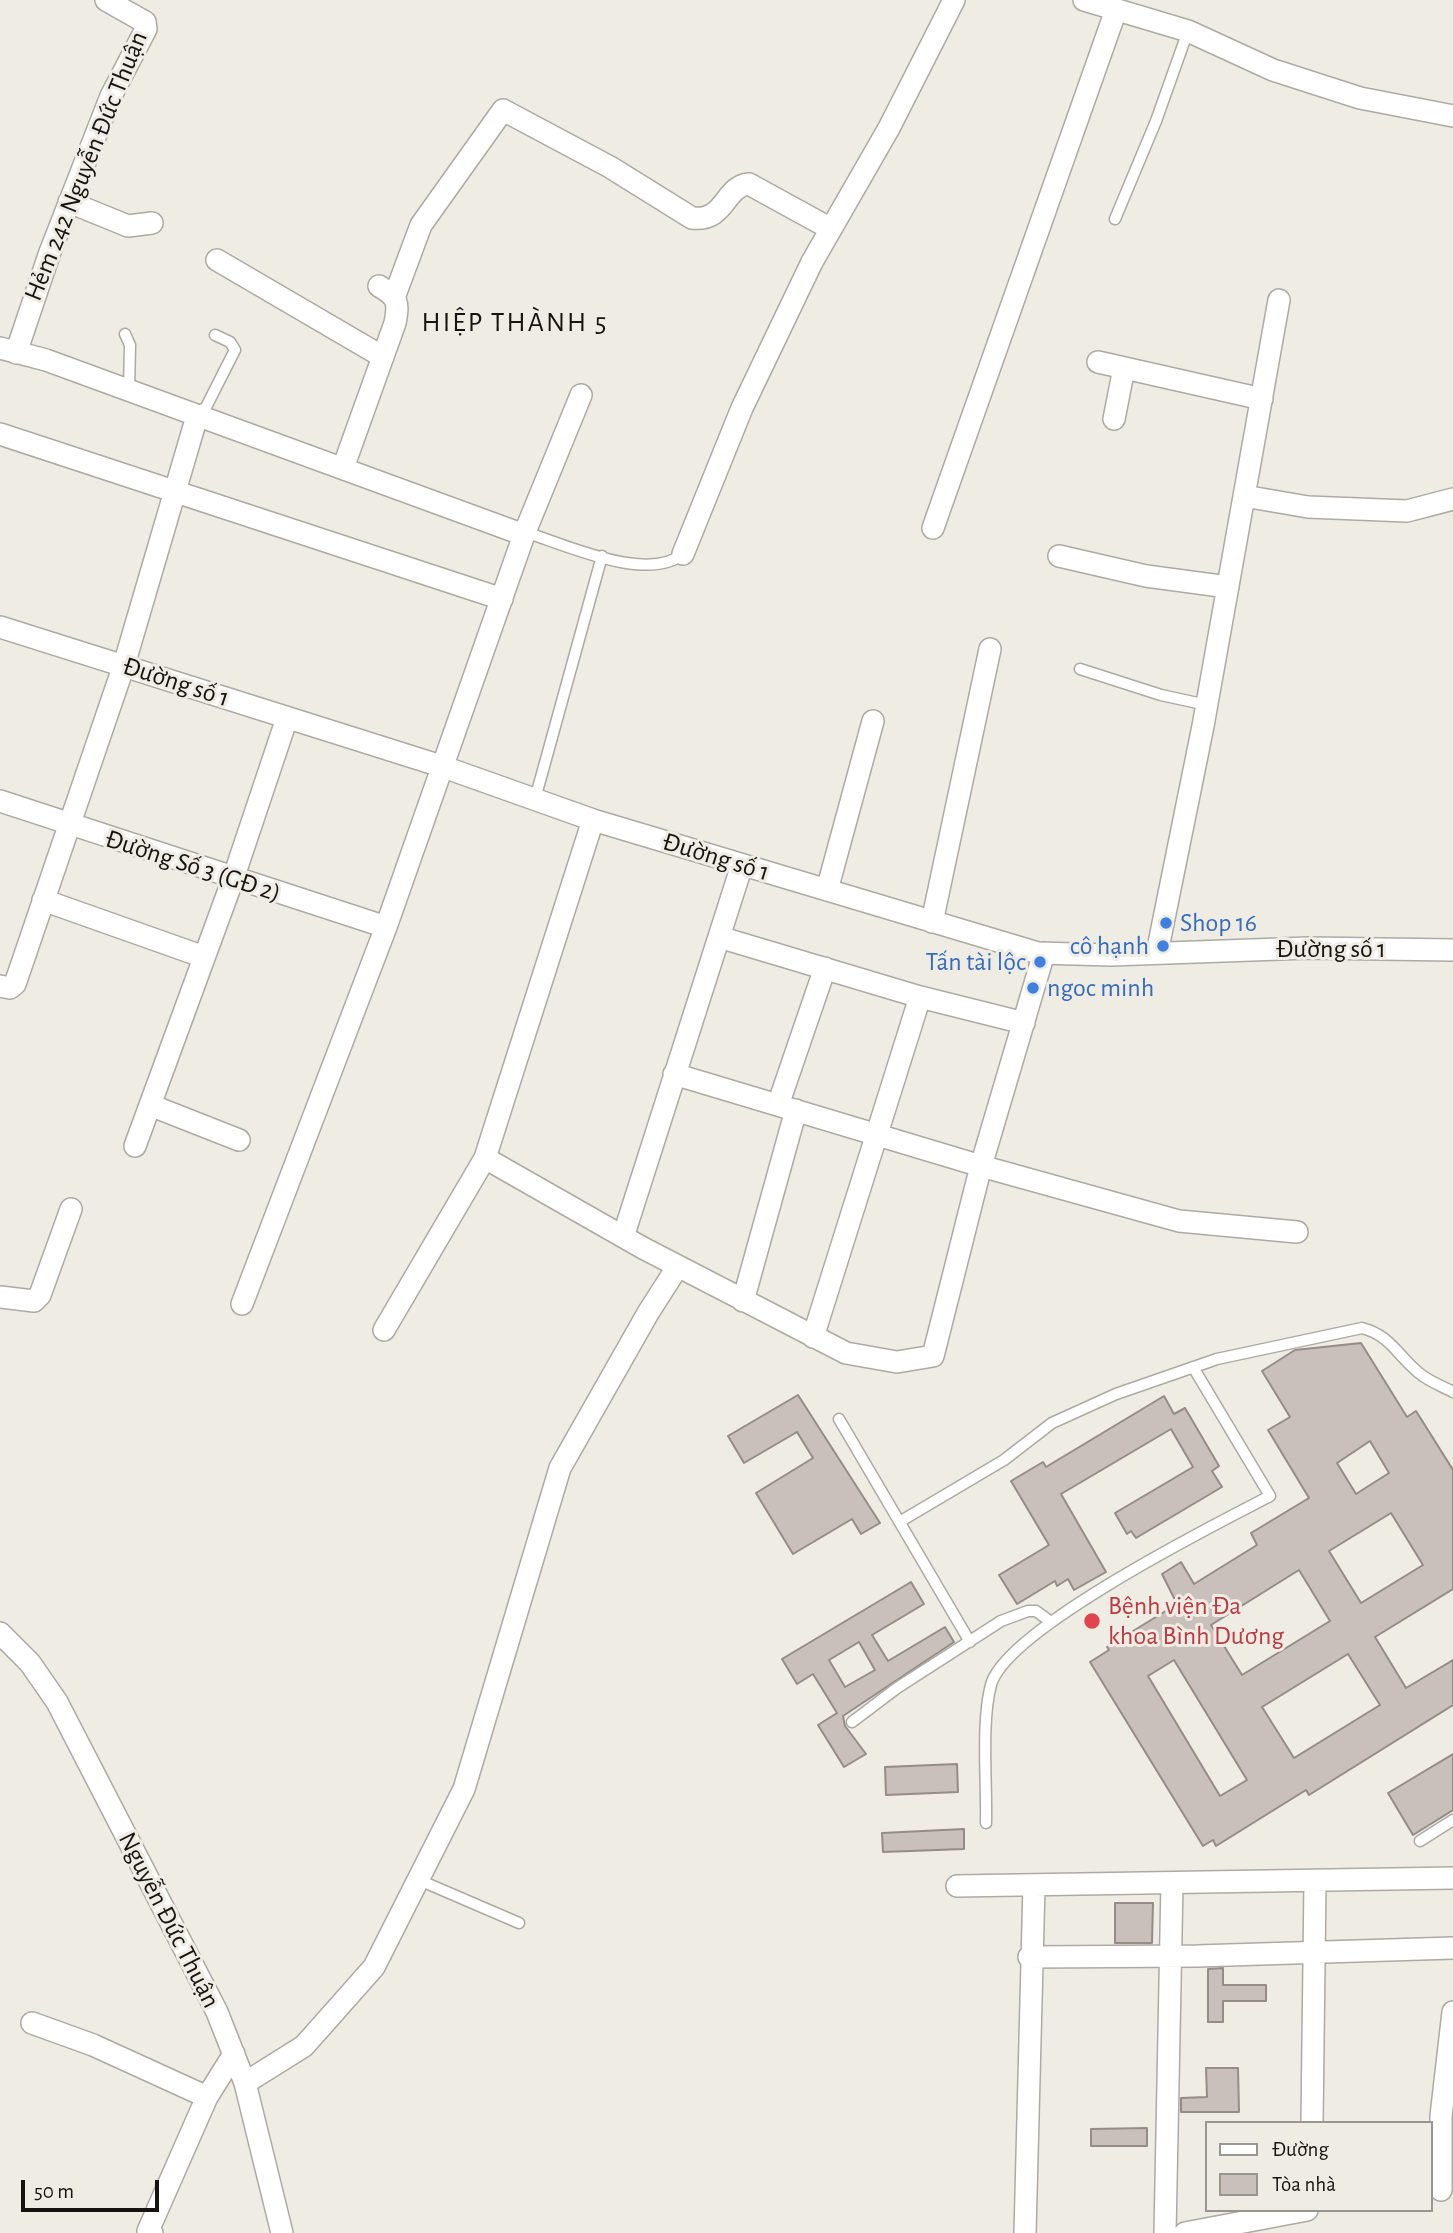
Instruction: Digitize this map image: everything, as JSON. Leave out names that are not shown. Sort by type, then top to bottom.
[{"type":"street","name":"Hẻm 242 Nguyễn Đức Thuận","points":[[8,350],[111,96],[146,29],[145,22],[106,0]]},
{"type":"street","points":[[682,554],[742,408],[831,229],[889,128],[954,0]]},
{"type":"street","points":[[1083,0],[1188,32],[1285,74],[1360,98],[1453,116]]},
{"type":"street","points":[[933,528],[1116,10]]},
{"type":"street","points":[[343,468],[395,323],[399,302],[387,291],[421,225],[503,110],[610,167],[692,218],[705,219],[717,212],[736,190],[749,184],[831,229]]},
{"type":"street","points":[[69,202],[128,226],[152,223]]},
{"type":"street","points":[[217,260],[383,358]]},
{"type":"street","points":[[1157,953],[1207,705],[1279,300]]},
{"type":"street","points":[[8,350],[46,360],[516,531],[526,532]]},
{"type":"street","points":[[1098,362],[1262,399]]},
{"type":"street","points":[[1114,419],[1124,368]]},
{"type":"street","points":[[242,1304],[386,927],[526,532],[581,395]]},
{"type":"street","points":[[0,986],[10,988],[15,984],[124,665],[195,423],[202,415]]},
{"type":"street","points":[[0,434],[502,599]]},
{"type":"street","points":[[1244,496],[1308,507],[1408,511],[1453,499]]},
{"type":"street","points":[[1059,556],[1168,580],[1228,587]]},
{"type":"street","name":"Đường số 1","points":[[0,627],[441,766],[593,820],[1044,953],[1157,953],[1308,948],[1453,950]]},
{"type":"street","points":[[932,922],[990,649]]},
{"type":"street","points":[[135,1146],[233,879],[287,718]]},
{"type":"street","points":[[827,890],[873,721]]},
{"type":"street","name":"Đường Số 3 (GĐ 2)","points":[[0,801],[69,826],[386,927]]},
{"type":"street","points":[[384,1330],[485,1158],[593,820]]},
{"type":"street","points":[[624,1234],[742,865]]},
{"type":"street","points":[[43,901],[204,957]]},
{"type":"street","points":[[719,937],[920,997],[1024,1023]]},
{"type":"street","points":[[485,1158],[548,1196],[846,1353],[897,1362],[933,1356],[982,1166],[1044,953]]},
{"type":"street","points":[[743,1301],[787,1108],[825,968]]},
{"type":"street","points":[[813,1337],[920,997]]},
{"type":"street","points":[[674,1074],[982,1166],[1180,1221],[1297,1232]]},
{"type":"street","points":[[150,1105],[239,1140]]},
{"type":"street","points":[[0,1297],[34,1301],[40,1294],[71,1209]]},
{"type":"street","points":[[245,2083],[304,2046],[374,1967],[464,1789],[560,1468],[648,1313],[678,1266]]},
{"type":"street","name":"Nguyễn Đức Thuận","points":[[0,1633],[30,1663],[57,1702],[217,2012],[245,2083],[282,2233]]},
{"type":"street","points":[[957,1886],[1453,1878]]},
{"type":"street","points":[[1312,2121],[1312,1951],[1315,1881]]},
{"type":"street","points":[[1165,2233],[1168,1956],[1172,1883]]},
{"type":"street","points":[[1025,2233],[1029,1957],[1034,1885]]},
{"type":"street","points":[[1029,1957],[1453,1948]]},
{"type":"street","points":[[1441,2190],[1441,2116],[1453,2012]]},
{"type":"street","points":[[32,2023],[93,2045],[207,2097]]},
{"type":"street","points":[[149,2232],[207,2097],[234,2054]]},
{"type":"street","points":[[1185,2233],[1296,2212]]},
{"type":"lane","points":[[1115,219],[1156,121],[1188,32]]},
{"type":"lane","points":[[125,334],[130,345],[129,390]]},
{"type":"lane","points":[[202,415],[235,350],[230,342],[215,335]]},
{"type":"lane","points":[[526,532],[634,565],[658,566],[671,563],[682,554]]},
{"type":"lane","points":[[535,799],[601,556]]},
{"type":"lane","points":[[1080,669],[1161,695],[1207,705]]},
{"type":"lane","points":[[901,1521],[1004,1460],[1052,1423],[1116,1394],[1193,1367],[1362,1328],[1377,1332],[1392,1343],[1419,1373],[1453,1392]]},
{"type":"lane","points":[[986,1823],[991,1683],[1000,1665],[1017,1646],[1051,1622],[1201,1532],[1270,1496],[1193,1367]]},
{"type":"lane","points":[[839,1419],[970,1642]]},
{"type":"lane","points":[[852,1722],[897,1688],[1002,1621],[1035,1611],[1051,1622]]},
{"type":"lane","points":[[1420,1841],[1453,1820]]},
{"type":"lane","points":[[419,1880],[519,1923]]},
{"type":"building","points":[[1361,1343],[1407,1417],[1416,1411],[1453,1470],[1453,1589],[1375,1637],[1406,1688],[1453,1660],[1453,1705],[1309,1795],[1306,1790],[1216,1846],[1213,1840],[1203,1846],[1090,1662],[1109,1650],[1107,1647],[1177,1604],[1162,1574],[1181,1562],[1194,1584],[1257,1545],[1251,1533],[1309,1498],[1268,1430],[1290,1417],[1262,1371],[1295,1350]],"holes":[[[1370,1441],[1389,1473],[1356,1494],[1337,1463]],[[1391,1513],[1423,1565],[1361,1603],[1329,1551]],[[1299,1570],[1330,1621],[1242,1675],[1211,1625]],[[1348,1654],[1380,1705],[1294,1758],[1262,1707]],[[1174,1660],[1247,1780],[1220,1796],[1148,1676]]]},
{"type":"building","points":[[798,1395],[880,1523],[861,1534],[852,1519],[793,1554],[756,1493],[813,1458],[797,1432],[744,1463],[728,1436]]},
{"type":"building","points":[[1164,1396],[1174,1414],[1185,1408],[1219,1466],[1212,1471],[1222,1487],[1136,1538],[1131,1531],[1127,1534],[1115,1513],[1193,1467],[1171,1429],[1061,1494],[1106,1572],[1074,1590],[1068,1579],[1057,1586],[1055,1581],[1017,1604],[999,1575],[1049,1545],[1011,1481],[1043,1462],[1046,1467]]},
{"type":"building","points":[[911,1582],[924,1604],[872,1635],[888,1661],[945,1627],[954,1642],[843,1716],[845,1726],[866,1754],[844,1767],[818,1725],[837,1713],[813,1674],[797,1684],[782,1659]],"holes":[[[859,1642],[875,1670],[845,1687],[829,1660]]]},
{"type":"building","points":[[1453,1754],[1453,1810],[1413,1835],[1388,1793]]},
{"type":"building","points":[[957,1764],[958,1792],[886,1795],[885,1767]]},
{"type":"building","points":[[964,1829],[964,1849],[883,1852],[882,1833]]},
{"type":"building","points":[[1115,1903],[1153,1903],[1152,1943],[1115,1943]]},
{"type":"building","points":[[1223,1968],[1223,1985],[1266,1985],[1266,2001],[1223,2001],[1223,2022],[1208,2022],[1208,1969]]},
{"type":"building","points":[[1206,2068],[1238,2068],[1239,2112],[1181,2112],[1181,2098],[1207,2097]]},
{"type":"building","points":[[1147,2128],[1147,2146],[1091,2146],[1091,2129]]},
{"type":"place","name":"Shop 16","points":[[1166,923]]},
{"type":"place","name":"cô hạnh","points":[[1163,946]]},
{"type":"place","name":"Tấn tài lộc","points":[[1040,962]]},
{"type":"place","name":"ngoc minh","points":[[1033,988]]},
{"type":"place","name":"Bệnh viện Đa khoa Bình Dương","points":[[1092,1621]]},
{"type":"district","name":"HIỆP THÀNH 5","points":[[515,323]]}]
